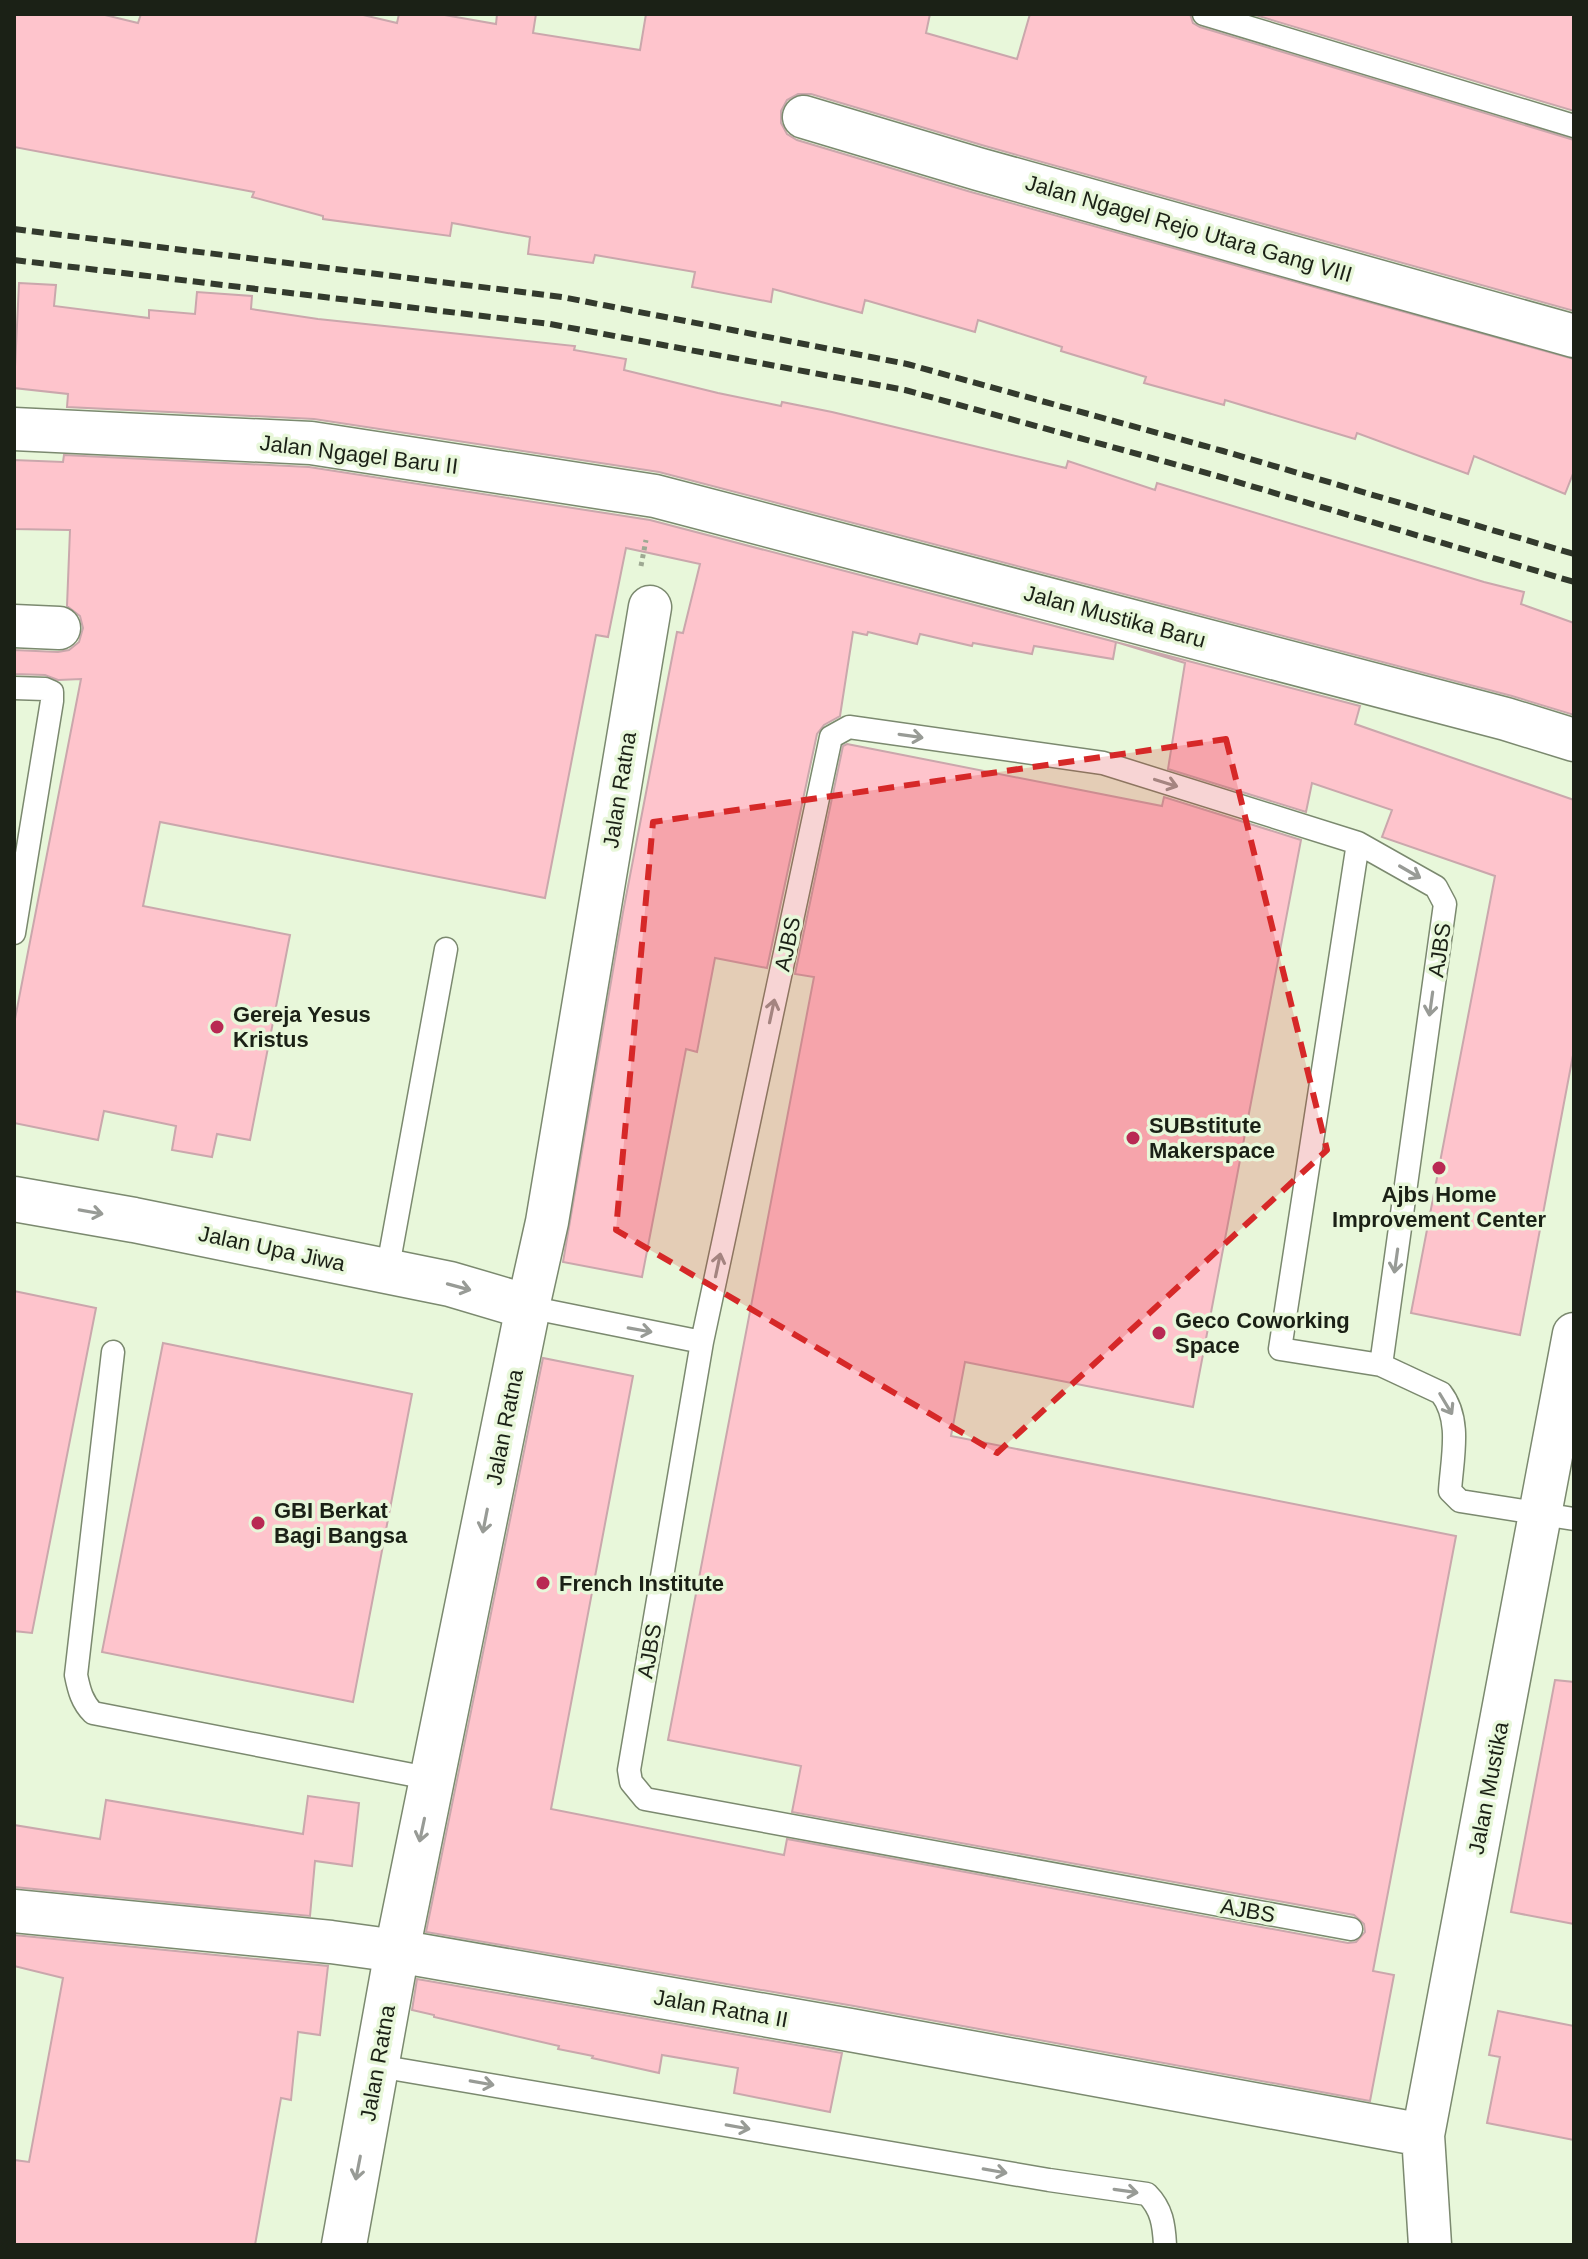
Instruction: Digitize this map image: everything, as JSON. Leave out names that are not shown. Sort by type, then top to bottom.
[{"type":"highway","name":"Jalan Upa Jiwa","points":[[14,1199],[450,1284],[528,1307]]},
{"type":"highway","name":"Jalan Ratna","points":[[344,2245],[397,1951],[528,1307]]},
{"type":"street","name":"Jalan Ngagel Rejo Utara Gang VIII","points":[[804,117],[1574,336]]},
{"type":"street","name":"Jalan Ngagel Baru II","points":[[14,429],[311,443],[655,496]]},
{"type":"street","name":"Jalan Mustika Baru","points":[[655,496],[1506,719],[1574,740]]},
{"type":"street","name":"Jalan Ratna","points":[[528,1307],[547,1222],[650,607]]},
{"type":"street","points":[[14,626],[59,628]]},
{"type":"street","name":"Jalan Mustika","points":[[1430,2245],[1423,2135],[1557,1516],[1574,1334]]},
{"type":"street","name":"Jalan Ratna II","points":[[14,1911],[397,1951],[1423,2135]]},
{"type":"lane","points":[[1204,14],[1574,126]]},
{"type":"lane","points":[[14,688],[45,689],[52,692],[52,701],[14,933]]},
{"type":"lane","name":"AJBS","points":[[1351,1929],[645,1799],[637,1791],[629,1770],[702,1342],[831,737],[849,727],[1103,763],[1358,843],[1436,887],[1445,904],[1381,1365]]},
{"type":"lane","points":[[1358,843],[1280,1349],[1381,1365],[1441,1393],[1454,1421],[1450,1491],[1454,1498],[1557,1516]]},
{"type":"lane","points":[[387,1272],[446,949]]},
{"type":"lane","points":[[528,1307],[702,1342]]},
{"type":"lane","points":[[113,1352],[76,1675],[86,1706],[93,1713],[433,1779]]},
{"type":"lane","points":[[378,2066],[1034,2178],[1147,2194],[1156,2204],[1164,2226],[1165,2245]]},
{"type":"path","points":[[650,607],[641,568],[655,496]]},
{"type":"highlighted area","points":[[1226,739],[1327,1150],[997,1453],[616,1230],[653,822]]},
{"type":"building","points":[[14,14],[101,14],[138,23],[141,14],[359,14],[397,23],[399,14],[439,14],[496,24],[497,14],[536,14],[533,33],[640,50],[646,14],[930,14],[926,33],[1017,59],[1030,14],[1190,14],[1193,23],[1200,27],[1574,140],[1574,311],[985,146],[811,94],[798,94],[787,100],[781,111],[781,123],[787,134],[797,140],[971,192],[1574,359],[1574,471],[1565,494],[1474,456],[1468,474],[1357,433],[1355,439],[1225,400],[1224,405],[1144,383],[1146,377],[1061,351],[1062,347],[978,320],[975,332],[865,300],[862,313],[773,289],[771,302],[692,287],[695,272],[595,255],[593,263],[528,254],[530,237],[452,223],[450,236],[323,219],[323,216],[252,197],[254,192],[14,147]]},
{"type":"building","points":[[1252,14],[1574,14],[1574,111]]},
{"type":"building","points":[[19,283],[56,285],[54,306],[149,318],[149,310],[195,314],[197,292],[252,296],[251,309],[318,319],[575,346],[574,350],[626,359],[624,370],[718,393],[781,406],[782,402],[832,412],[1066,468],[1068,461],[1155,490],[1157,483],[1524,592],[1521,604],[1574,623],[1574,715],[1512,696],[659,472],[314,419],[67,407],[68,394],[14,388]]},
{"type":"building","points":[[64,455],[309,467],[650,520],[1116,642],[1113,659],[1034,646],[1032,654],[973,643],[972,646],[920,634],[917,644],[868,632],[867,635],[853,632],[840,716],[824,725],[817,734],[767,968],[715,958],[697,1052],[686,1049],[642,1277],[563,1262],[623,912],[677,632],[683,633],[700,564],[626,548],[608,637],[596,635],[545,898],[160,822],[143,906],[290,935],[250,1140],[217,1134],[212,1157],[172,1150],[176,1126],[104,1111],[98,1140],[14,1123],[14,1024],[81,679],[58,680],[45,675],[14,674],[14,650],[69,650],[79,642],[83,628],[80,616],[67,606],[70,530],[14,529],[14,460],[63,462]]},
{"type":"building","points":[[1118,643],[1360,706],[1355,724],[1574,800],[1574,1050],[1520,1335],[1411,1313],[1495,876],[1382,837],[1392,810],[1312,783],[1306,812],[1168,769],[1185,663]]},
{"type":"building","points":[[847,744],[1162,806],[1164,797],[1301,840],[1193,1407],[965,1362],[951,1436],[1456,1536],[1373,1971],[1394,1975],[1370,2101],[854,2006],[426,1932],[543,1358],[633,1376],[551,1809],[784,1855],[787,1839],[1348,1943],[1356,1942],[1365,1932],[1364,1924],[1354,1915],[792,1812],[801,1766],[668,1740],[814,977],[795,974],[843,746]]},
{"type":"building","points":[[14,1291],[96,1308],[32,1633],[14,1631]]},
{"type":"building","name":"GBI Berkat Bagi Bangsa","points":[[163,1343],[412,1394],[353,1702],[102,1652]]},
{"type":"building","points":[[1555,1680],[1574,1682],[1574,1924],[1511,1912]]},
{"type":"building","points":[[308,1796],[359,1803],[352,1866],[315,1861],[310,1916],[14,1887],[14,1825],[100,1839],[106,1800],[303,1834]]},
{"type":"building","points":[[14,1935],[328,1966],[320,2035],[298,2032],[291,2100],[281,2098],[255,2245],[14,2245],[14,2160],[29,2162],[63,1978],[14,1966]]},
{"type":"building","points":[[417,1979],[842,2053],[830,2112],[734,2093],[738,2068],[662,2055],[659,2073],[412,2010]]},
{"type":"building","points":[[1498,2011],[1574,2026],[1574,2140],[1487,2123],[1500,2057],[1489,2055]]},
{"type":"railway","points":[[14,229],[562,297],[907,364],[1223,451],[1574,554]]},
{"type":"railway","points":[[14,260],[550,324],[905,390],[1214,475],[1574,582]]},
{"type":"place","name":"Gereja Yesus Kristus","points":[[217,1027]]},
{"type":"place","name":"SUBstitute Makerspace","points":[[1133,1138]]},
{"type":"place","name":"Ajbs Home Improvement Center","points":[[1439,1168]]},
{"type":"place","name":"Geco Coworking Space","points":[[1159,1333]]},
{"type":"place","name":"GBI Berkat Bagi Bangsa","points":[[258,1523]]},
{"type":"place","name":"French Institute","points":[[543,1583]]}]
